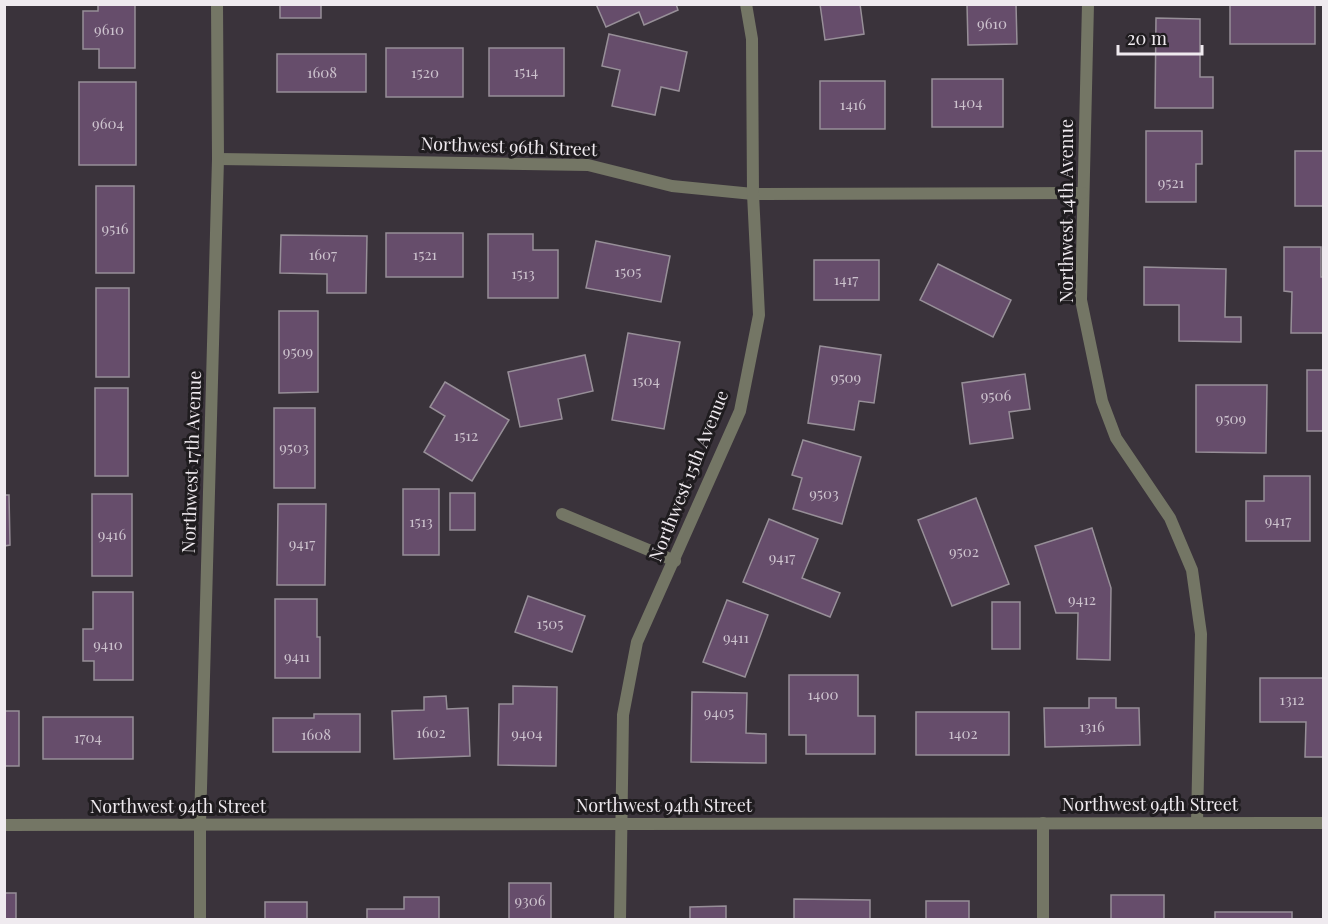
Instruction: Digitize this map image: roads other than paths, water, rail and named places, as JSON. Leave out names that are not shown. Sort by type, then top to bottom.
[{"type":"street","name":"Northwest 17th Avenue","points":[[200,920],[200,825],[219,159],[217,4]]},
{"type":"street","name":"Northwest 15th Avenue","points":[[620,920],[623,715],[637,642],[740,411],[759,315],[753,194],[752,39],[746,4]]},
{"type":"street","name":"Northwest 14th Avenue","points":[[1088,4],[1082,300],[1102,401],[1116,438],[1170,518],[1192,570],[1201,634],[1197,823]]},
{"type":"street","name":"Northwest 96th Street","points":[[219,159],[588,165],[672,186],[753,194],[1083,193]]},
{"type":"street","points":[[562,514],[675,561]]},
{"type":"street","points":[[1043,823],[1043,920]]},
{"type":"street","name":"Northwest 94th Street","points":[[4,825],[1323,823]]}]
